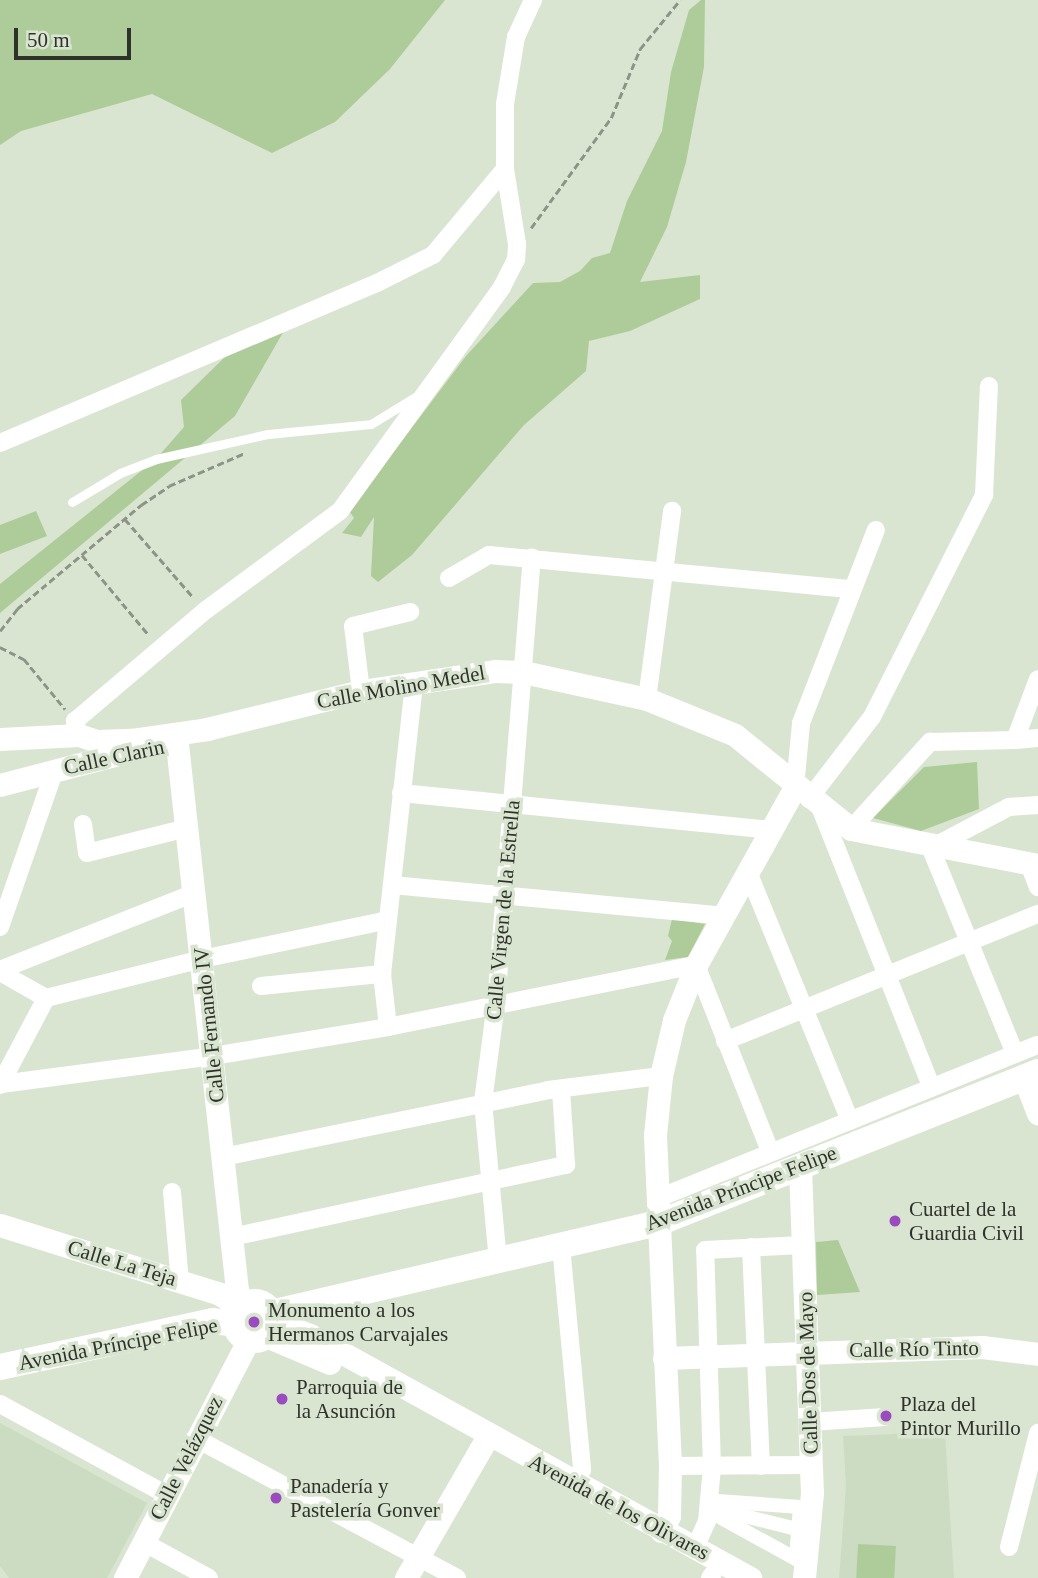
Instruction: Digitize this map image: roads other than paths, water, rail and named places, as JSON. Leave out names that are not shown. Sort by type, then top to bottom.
[{"type":"main road","name":"Avenida Príncipe Felipe","points":[[0,1367],[212,1321],[254,1321],[314,1300],[561,1246],[661,1210],[800,1167],[1033,1082]]},
{"type":"street","points":[[77,728],[160,649],[206,610],[340,511],[502,287],[516,260],[517,244],[505,170],[505,104],[516,37],[533,0]]},
{"type":"street","points":[[0,443],[377,284],[433,255],[458,231],[505,170]]},
{"type":"street","points":[[661,1531],[669,1516],[670,1466],[664,1358],[661,1210],[655,1135],[661,1076],[674,1020],[695,965],[769,831],[808,798],[872,718],[984,495],[989,386]]},
{"type":"street","points":[[647,699],[672,511]]},
{"type":"street","points":[[876,530],[801,723],[808,798],[887,976],[932,1088]]},
{"type":"street","points":[[449,578],[489,555],[851,589]]},
{"type":"street","name":"Calle Virgen de la Estrella","points":[[498,1261],[483,1102],[506,895],[532,558]]},
{"type":"street","points":[[361,691],[353,626],[410,612]]},
{"type":"street","name":"Calle Molino Medel","points":[[0,738],[77,728],[113,742],[207,729],[361,691],[495,671],[523,672],[647,699],[735,735],[808,798],[850,829],[1033,865]]},
{"type":"street","points":[[1015,740],[1038,678]]},
{"type":"street","points":[[388,1027],[382,974],[414,684]]},
{"type":"street","name":"Calle Clarin","points":[[0,927],[55,769],[177,744],[204,736],[207,729]]},
{"type":"street","points":[[850,829],[930,743],[1038,738]]},
{"type":"street","name":"Calle Fernando IV","points":[[177,744],[232,1237],[254,1321]]},
{"type":"street","points":[[0,785],[55,769]]},
{"type":"street","points":[[401,793],[769,831]]},
{"type":"street","points":[[1033,1082],[968,942],[932,845],[1009,807],[1038,805]]},
{"type":"street","points":[[83,824],[88,861],[187,828]]},
{"type":"street","points":[[1033,865],[1038,887]]},
{"type":"street","points":[[748,872],[850,1121]]},
{"type":"street","points":[[392,885],[724,916]]},
{"type":"street","points":[[0,971],[194,893]]},
{"type":"street","points":[[725,1041],[1038,914]]},
{"type":"street","points":[[0,971],[46,998],[202,959],[388,920]]},
{"type":"street","points":[[0,1084],[213,1056],[388,1027],[496,1003],[695,965]]},
{"type":"street","points":[[695,965],[771,1153]]},
{"type":"street","points":[[261,986],[382,974]]},
{"type":"street","points":[[0,1084],[46,998]]},
{"type":"street","name":"Avenida Príncipe Felipe","points":[[661,1210],[771,1153],[932,1088],[1033,1082],[1038,1045]]},
{"type":"street","points":[[223,1157],[483,1102],[661,1076]]},
{"type":"street","points":[[232,1237],[491,1179],[566,1165],[561,1089]]},
{"type":"street","name":"Calle Dos de Mayo","points":[[800,1167],[809,1352],[811,1465],[804,1531],[804,1578]]},
{"type":"street","points":[[172,1192],[180,1282]]},
{"type":"street","name":"Calle La Teja","points":[[0,1225],[220,1294],[254,1321]]},
{"type":"street","points":[[695,1549],[713,1508],[716,1501],[800,1507],[804,1531],[796,1559],[716,1515],[713,1508],[705,1250],[803,1245]]},
{"type":"street","points":[[561,1246],[582,1470],[574,1484]]},
{"type":"street","points":[[751,1247],[761,1466]]},
{"type":"street","points":[[310,1335],[307,1318],[314,1300]]},
{"type":"street","name":"Avenida de los Olivares","points":[[254,1321],[310,1335],[484,1443],[713,1577]]},
{"type":"street","name":"Avenida de los Olivares","points":[[254,1321],[484,1443],[574,1484],[750,1578]]},
{"type":"street","name":"Calle Velázquez","points":[[125,1578],[254,1321]]},
{"type":"street","name":"Calle Río Tinto","points":[[664,1358],[982,1347],[1038,1354]]},
{"type":"street","points":[[0,1405],[167,1495]]},
{"type":"street","points":[[810,1422],[885,1417]]},
{"type":"street","points":[[1009,1547],[1038,1433]]},
{"type":"street","points":[[195,1438],[457,1578]]},
{"type":"street","points":[[406,1578],[484,1443]]},
{"type":"street","points":[[670,1466],[712,1468],[811,1465]]},
{"type":"street","points":[[713,1508],[804,1531]]},
{"type":"street","points":[[143,1542],[209,1578]]},
{"type":"lane","points":[[72,502],[120,473],[156,459],[278,433],[371,424],[398,411],[430,385]]},
{"type":"place","name":"Cuartel de la Guardia Civil","points":[[895,1221]]},
{"type":"place","name":"Monumento a los Hermanos Carvajales","points":[[254,1322]]},
{"type":"place","name":"Parroquia de la Asunción","points":[[282,1399]]},
{"type":"place","name":"Plaza del Pintor Murillo","points":[[886,1416]]},
{"type":"place","name":"Panadería y Pastelería Gonver","points":[[276,1498]]}]
